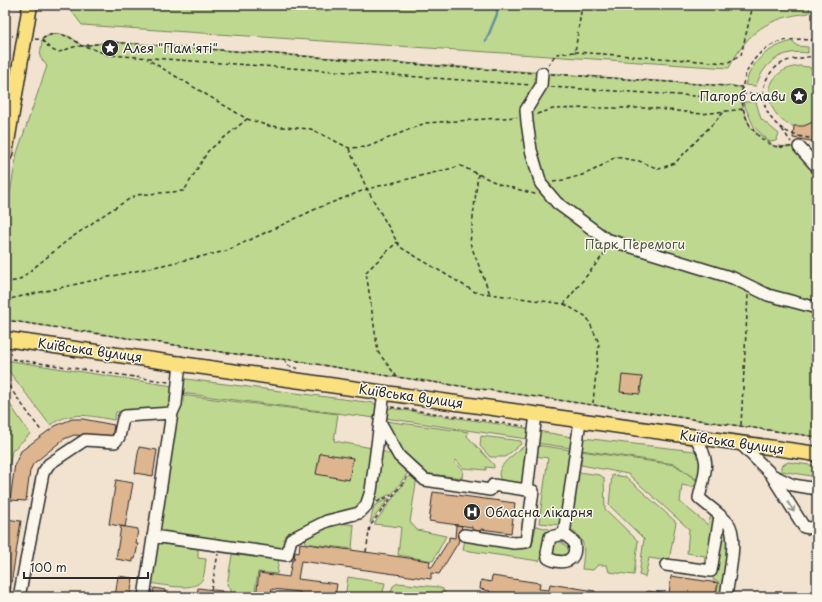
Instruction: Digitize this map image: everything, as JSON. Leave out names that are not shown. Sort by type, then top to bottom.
[{"type":"main road","points":[[5,154],[30,5]]},
{"type":"main road","name":"Київська вулиця","points":[[5,338],[180,362],[383,398],[535,421],[580,421],[817,454]]},
{"type":"street","points":[[542,73],[541,86],[526,110],[531,150],[541,184],[557,203],[606,239],[733,278],[768,295],[817,308]]},
{"type":"street","points":[[799,147],[817,167]]},
{"type":"street","points":[[144,597],[172,413],[176,404],[180,362]]},
{"type":"street","points":[[153,536],[287,555],[291,539],[327,521],[359,513],[366,506],[371,491],[378,427],[383,398]]},
{"type":"street","points":[[19,597],[36,503],[43,473],[49,464],[85,440],[115,442],[119,437],[123,418],[125,416],[172,413]]},
{"type":"street","points":[[527,490],[535,421]]},
{"type":"street","points":[[564,534],[580,421]]},
{"type":"street","points":[[378,427],[399,456],[425,480],[490,490],[493,485],[533,491],[526,542],[514,543],[464,535]]},
{"type":"street","points":[[695,437],[704,451],[706,463],[699,498],[728,523],[732,533],[732,547],[726,597]]},
{"type":"street","points":[[740,443],[772,475],[804,527],[817,529]]},
{"type":"street","points":[[772,475],[793,485],[817,489]]},
{"type":"street","points":[[666,565],[711,571],[720,516]]},
{"type":"path","points":[[5,21],[7,5]]},
{"type":"path","points":[[575,52],[582,5]]},
{"type":"path","points":[[542,73],[556,54],[575,52],[727,63],[741,55],[753,5]]},
{"type":"path","points":[[742,87],[110,42],[82,46],[58,53],[51,50],[42,40],[49,35],[60,34],[71,37],[82,46],[109,55],[742,99]]},
{"type":"path","points":[[799,147],[774,146],[763,140],[751,128],[743,109],[742,87],[750,64],[764,50],[782,41],[798,39],[817,41]]},
{"type":"path","points":[[817,55],[808,58],[790,59],[779,65],[768,76],[762,94],[763,106],[770,119],[790,133],[817,139]]},
{"type":"path","points":[[146,58],[247,119],[269,126],[311,129],[349,148],[367,147],[425,123],[527,117],[553,108],[652,108],[702,114],[743,109]]},
{"type":"path","points":[[742,94],[762,94]]},
{"type":"path","points":[[541,184],[578,178],[602,166],[615,157],[639,161],[659,169],[675,163],[724,112]]},
{"type":"path","points":[[5,283],[19,280],[68,240],[108,212],[136,195],[184,191],[208,151],[247,119]]},
{"type":"path","points":[[349,148],[367,189],[400,247],[475,292],[564,304],[588,317],[599,343],[593,404]]},
{"type":"path","points":[[5,300],[226,250],[318,208],[367,189],[461,166],[499,184],[534,194],[552,197]]},
{"type":"path","points":[[478,174],[470,243],[490,294]]},
{"type":"path","points":[[397,242],[366,272],[378,352],[397,377]]},
{"type":"path","points":[[564,304],[614,242]]},
{"type":"path","points":[[741,425],[748,286]]},
{"type":"path","points":[[5,320],[263,358],[292,360],[397,377],[817,437]]},
{"type":"path","points":[[5,358],[178,383]]},
{"type":"path","points":[[5,381],[42,432]]},
{"type":"path","points":[[383,398],[389,407],[535,421]]},
{"type":"path","points":[[366,552],[370,526],[409,475],[419,474]]},
{"type":"path","points":[[366,506],[394,494]]},
{"type":"path","points":[[211,590],[220,546]]},
{"type":"green space","points":[[67,5],[810,5],[809,13],[781,18],[760,28],[744,44],[729,68],[82,25]]},
{"type":"green space","name":"Парк Перемоги","points":[[60,34],[71,37],[82,46],[110,42],[742,87],[743,109],[751,128],[774,146],[799,147],[817,167],[817,437],[376,374],[292,360],[263,358],[5,320],[5,222],[17,153],[47,66],[40,57],[42,40],[49,35]]},
{"type":"green space","points":[[793,41],[797,46],[808,47],[808,53],[799,52],[782,55],[769,64],[759,78],[756,86],[745,85],[752,68],[762,56],[776,47]]},
{"type":"green space","points":[[799,66],[809,67],[817,72],[817,120],[803,127],[790,125],[780,118],[772,107],[769,95],[772,82],[782,72]]},
{"type":"green space","points":[[743,102],[756,102],[761,119],[779,134],[776,141],[770,142],[754,127]]},
{"type":"green space","points":[[5,360],[173,386],[172,401],[169,407],[162,411],[116,412],[114,420],[81,415],[66,417],[50,425],[5,366]]},
{"type":"green space","points":[[186,379],[374,403],[376,406],[375,418],[181,393],[182,382]]},
{"type":"green space","points":[[181,395],[338,414],[334,441],[372,448],[366,490],[361,506],[285,538],[282,553],[156,535],[174,413]]},
{"type":"green space","points":[[5,397],[30,434],[12,451],[5,488]]},
{"type":"green space","points":[[389,408],[526,428],[528,431],[527,439],[385,418],[386,410]]},
{"type":"green space","points":[[385,421],[468,432],[467,436],[494,465],[494,468],[486,467],[486,470],[463,468],[456,460],[454,462],[463,470],[462,478],[422,473],[403,454]]},
{"type":"green space","points":[[538,431],[572,437],[571,448],[536,443]]},
{"type":"green space","points":[[481,436],[521,441],[521,444],[505,457],[490,457],[480,446]]},
{"type":"green space","points":[[583,438],[694,451],[701,461],[699,481],[675,464],[581,450]]},
{"type":"green space","points":[[527,444],[524,479],[520,484],[502,481],[499,476],[502,466]]},
{"type":"green space","points":[[536,445],[571,450],[562,525],[539,523],[548,458],[535,456]]},
{"type":"green space","points":[[379,450],[399,457],[412,471],[407,474],[393,493],[374,502]]},
{"type":"green space","points":[[581,451],[675,465],[699,482],[692,487],[682,485],[680,502],[708,525],[711,515],[715,518],[707,566],[704,566],[705,556],[687,553],[689,529],[628,474],[581,465]]},
{"type":"green space","points":[[788,462],[817,466],[817,477],[781,471],[781,466]]},
{"type":"green space","points":[[578,472],[600,475],[604,478],[605,509],[638,541],[634,575],[609,572],[607,565],[598,565],[593,570],[582,569],[584,546],[576,533],[570,529]]},
{"type":"green space","points":[[612,475],[626,477],[676,522],[669,561],[649,558],[645,577],[639,575],[644,539],[609,505]]},
{"type":"green space","points":[[409,476],[417,477],[410,522],[417,530],[446,536],[433,561],[398,555],[401,527],[374,524]]},
{"type":"green space","points":[[389,498],[370,523],[374,506]]},
{"type":"green space","points":[[342,523],[354,525],[352,549],[305,543],[306,538],[328,527]]},
{"type":"green space","points":[[536,526],[549,529],[544,555],[539,561],[463,550],[465,538],[522,547],[532,546]]},
{"type":"green space","points":[[721,526],[726,531],[729,549],[727,570],[721,597],[716,597],[719,582],[713,580]]},
{"type":"green space","points":[[156,540],[198,545],[198,558],[206,559],[204,576],[199,583],[194,586],[178,587],[148,583]]},
{"type":"green space","points":[[551,541],[561,542],[569,549],[568,556],[550,554]]},
{"type":"green space","points":[[233,549],[279,556],[277,574],[258,572],[254,597],[232,595],[230,587],[227,585]]},
{"type":"green space","points":[[348,577],[385,583],[382,597],[345,597]]},
{"type":"green space","points":[[398,583],[437,587],[443,589],[445,594],[444,597],[389,597],[393,586]]},
{"type":"building","points":[[817,120],[817,142],[793,138],[794,126],[804,126]]},
{"type":"building","points":[[622,375],[642,377],[640,394],[620,392]]},
{"type":"building","points":[[72,419],[83,419],[114,425],[112,438],[74,435],[64,439],[33,464],[30,471],[26,501],[10,500],[15,464],[21,451],[55,426]]},
{"type":"building","points":[[139,447],[157,450],[153,476],[135,473]]},
{"type":"building","points":[[320,453],[353,458],[349,480],[316,474]]},
{"type":"building","points":[[116,480],[133,483],[125,527],[109,524]]},
{"type":"building","name":"Обласна лікарня","points":[[433,492],[515,503],[511,533],[481,529],[481,531],[472,530],[472,527],[429,521]]},
{"type":"building","points":[[5,519],[21,521],[9,597],[5,597]]},
{"type":"building","points":[[456,525],[462,526],[458,543],[439,574],[431,573],[431,579],[301,561],[298,579],[337,584],[335,597],[300,597],[300,592],[272,589],[271,597],[256,597],[259,573],[289,577],[292,560],[294,560],[295,552],[299,553],[300,543],[430,561],[429,567],[432,567],[449,540],[449,537],[455,538]]},
{"type":"building","points":[[121,526],[138,529],[136,544],[138,544],[133,562],[116,559]]},
{"type":"building","points":[[118,576],[133,578],[130,597],[115,597]]},
{"type":"building","points":[[492,576],[540,583],[539,589],[549,590],[550,584],[595,591],[594,597],[489,597],[490,591],[480,589],[481,580],[491,582]]},
{"type":"building","points":[[671,576],[718,583],[715,597],[646,597],[647,591],[669,594]]},
{"type":"building","points":[[154,588],[165,590],[165,594],[185,597],[153,597]]},
{"type":"building","points":[[198,588],[222,591],[221,597],[197,597]]},
{"type":"building","points":[[605,593],[636,597],[604,597]]},
{"type":"waterway","points":[[486,41],[497,14],[497,5]]},
{"type":"place","name":"Алея \"Пам'яті\"","points":[[110,48]]},
{"type":"place","name":"Пагорб слави","points":[[799,96]]},
{"type":"place","name":"Обласна лікарня","points":[[472,512]]}]
